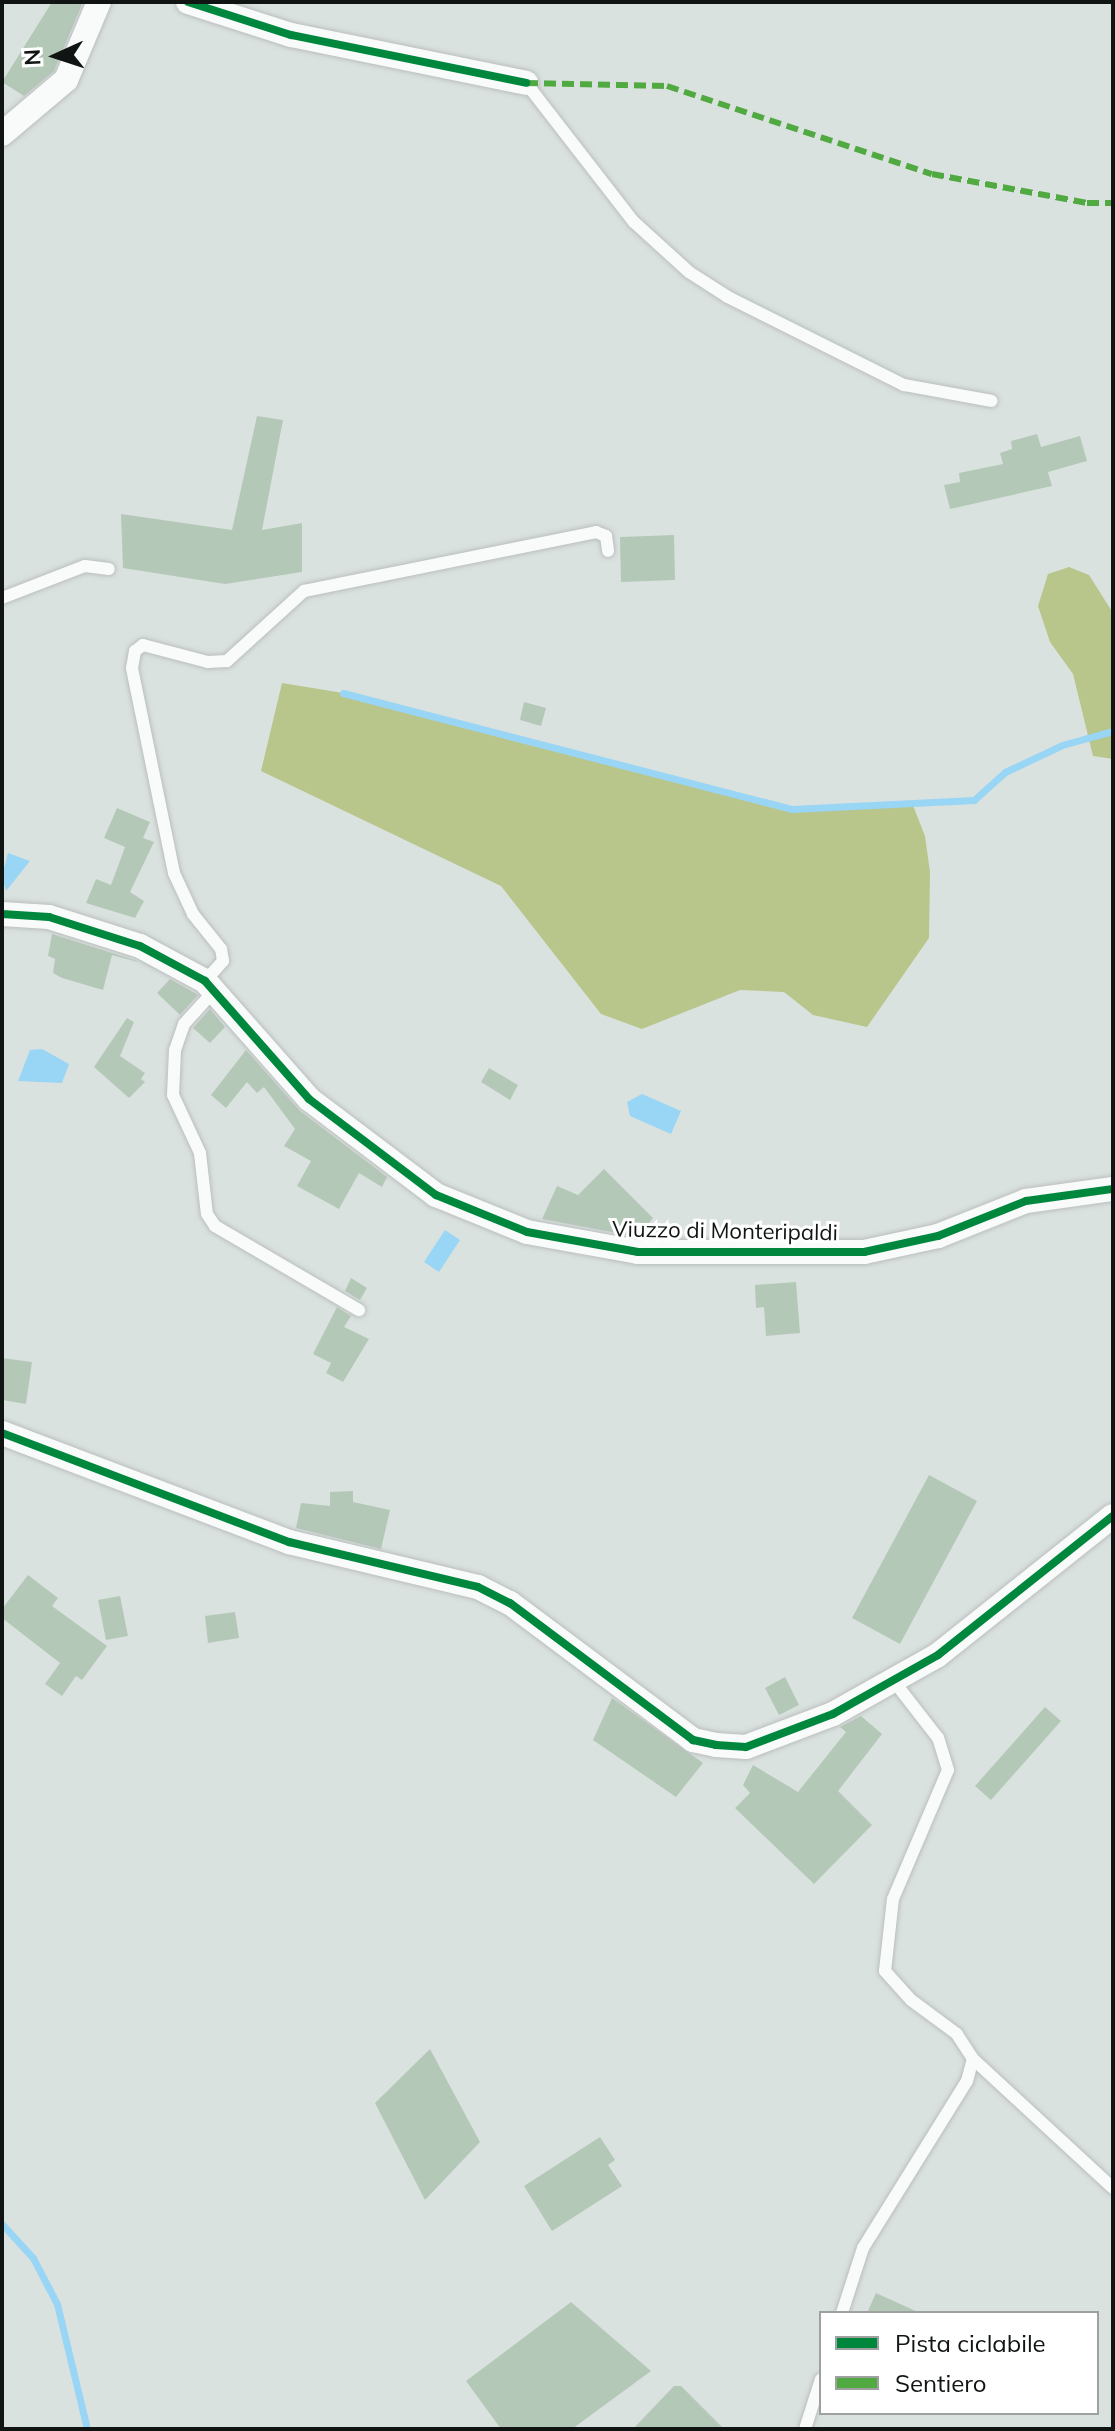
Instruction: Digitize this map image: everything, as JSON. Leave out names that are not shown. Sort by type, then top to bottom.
[{"type":"street","points":[[2,134],[66,80],[99,2]]},
{"type":"street","points":[[188,2],[291,35],[526,83]]},
{"type":"street","name":"Viuzzo di Monteripaldi","points":[[2,914],[49,917],[140,946],[209,986],[309,1099],[436,1195],[527,1232],[638,1252],[864,1252],[938,1236],[1026,1201],[1113,1189]]},
{"type":"street","points":[[2,1433],[289,1542],[478,1587],[510,1603],[693,1740],[746,1747],[833,1714],[938,1655],[1113,1516]]},
{"type":"lane","points":[[526,83],[634,222],[689,272],[728,297],[904,385],[992,401]]},
{"type":"lane","points":[[359,1310],[215,1226],[207,1214],[200,1153],[173,1095],[175,1050],[184,1024],[223,961],[221,949],[193,914],[174,873],[132,668],[135,651],[143,645],[208,662],[227,661],[304,591],[596,532],[606,536],[608,551]]},
{"type":"lane","points":[[2,598],[85,566],[109,569]]},
{"type":"lane","points":[[893,1680],[938,1738],[948,1770],[893,1899],[885,1971],[911,2000],[957,2034],[973,2059],[1113,2188]]},
{"type":"lane","points":[[843,2311],[863,2248],[967,2081],[973,2059]]},
{"type":"lane","points":[[805,2429],[819,2385]]},
{"type":"green space","points":[[1069,567],[1089,575],[1113,613],[1113,759],[1093,756],[1073,674],[1050,642],[1038,606],[1048,574]]},
{"type":"green space","points":[[282,683],[343,693],[792,809],[912,803],[925,836],[930,872],[929,938],[867,1027],[813,1015],[784,992],[740,990],[642,1029],[601,1014],[501,886],[261,771]]},
{"type":"water","points":[[8,853],[30,861],[6,891],[2,876]]},
{"type":"water","points":[[42,1049],[69,1064],[62,1083],[18,1081],[30,1050]]},
{"type":"water","points":[[642,1094],[681,1111],[671,1134],[630,1116],[627,1102]]},
{"type":"water","points":[[445,1230],[460,1240],[439,1272],[424,1262]]},
{"type":"building","points":[[52,2],[83,2],[54,71],[24,96],[2,82]]},
{"type":"building","points":[[257,416],[283,420],[262,530],[302,523],[302,572],[225,584],[123,568],[121,514],[232,530]]},
{"type":"building","points":[[1037,434],[1041,447],[1080,436],[1087,461],[1048,472],[1052,486],[950,509],[944,485],[960,482],[959,473],[1003,464],[1000,453],[1012,449],[1011,441]]},
{"type":"building","points":[[674,535],[675,580],[621,582],[620,537]]},
{"type":"building","points":[[524,702],[546,708],[541,726],[520,720]]},
{"type":"building","points":[[117,808],[150,822],[143,838],[154,842],[130,892],[144,901],[135,918],[86,903],[96,879],[111,885],[125,847],[104,838]]},
{"type":"building","points":[[52,934],[138,962],[112,955],[103,990],[62,978],[53,973],[55,959],[48,956]]},
{"type":"building","points":[[170,979],[198,995],[180,1015],[157,993]]},
{"type":"building","points":[[210,1009],[225,1027],[210,1043],[193,1028]]},
{"type":"building","points":[[127,1018],[134,1022],[120,1056],[145,1073],[141,1079],[145,1082],[129,1098],[94,1067]]},
{"type":"building","points":[[246,1050],[300,1111],[387,1177],[382,1187],[359,1173],[339,1209],[297,1186],[311,1161],[284,1146],[295,1129],[264,1087],[257,1093],[247,1082],[226,1108],[211,1095]]},
{"type":"building","points":[[489,1068],[518,1085],[510,1100],[481,1082]]},
{"type":"building","points":[[604,1169],[653,1218],[638,1237],[542,1219],[557,1186],[578,1195]]},
{"type":"building","points":[[351,1278],[367,1288],[360,1300],[345,1291]]},
{"type":"building","points":[[796,1282],[800,1333],[766,1336],[764,1307],[756,1308],[755,1285]]},
{"type":"building","points":[[337,1307],[351,1316],[344,1327],[369,1339],[343,1382],[326,1373],[331,1363],[313,1354]]},
{"type":"building","points":[[2,1358],[32,1362],[26,1404],[2,1400]]},
{"type":"building","points":[[929,1475],[977,1501],[900,1644],[852,1618]]},
{"type":"building","points":[[353,1491],[353,1502],[390,1510],[381,1549],[296,1528],[301,1503],[330,1506],[330,1492]]},
{"type":"building","points":[[28,1575],[58,1598],[52,1606],[107,1646],[82,1680],[76,1676],[62,1696],[45,1684],[60,1663],[2,1618],[2,1609]]},
{"type":"building","points":[[120,1596],[128,1636],[106,1640],[98,1600]]},
{"type":"building","points":[[235,1612],[239,1638],[208,1643],[205,1616]]},
{"type":"building","points":[[785,1677],[799,1705],[779,1715],[765,1688]]},
{"type":"building","points":[[612,1698],[703,1763],[676,1797],[593,1740]]},
{"type":"building","points":[[1045,1707],[1061,1721],[991,1800],[975,1786]]},
{"type":"building","points":[[861,1716],[882,1734],[838,1791],[872,1825],[814,1884],[735,1808],[750,1793],[743,1785],[753,1765],[798,1792],[846,1732],[840,1727]]},
{"type":"building","points":[[430,2049],[480,2142],[425,2200],[375,2103]]},
{"type":"building","points":[[600,2137],[615,2160],[608,2165],[622,2186],[552,2231],[524,2186]]},
{"type":"building","points":[[876,2293],[916,2311],[868,2311]]},
{"type":"building","points":[[571,2302],[651,2371],[572,2429],[501,2429],[466,2381]]},
{"type":"building","points":[[674,2386],[681,2386],[724,2429],[633,2429]]},
{"type":"waterway","points":[[343,693],[792,809],[974,800],[1005,772],[1062,745],[1113,731]]},
{"type":"waterway","points":[[2,2224],[33,2258],[57,2304],[87,2429]]},
{"type":"marked path","points":[[526,83],[667,86],[932,174],[1087,203],[1113,203]]},
{"type":"cycle path","points":[[188,2],[291,35],[526,83]]},
{"type":"cycle path","points":[[2,914],[49,917],[140,946],[205,981],[309,1099],[436,1195],[527,1232],[638,1252],[864,1252],[938,1236],[1026,1201],[1113,1189]]},
{"type":"cycle path","points":[[2,1433],[289,1542],[478,1587],[510,1603],[693,1740],[716,1745],[746,1747],[833,1714],[938,1655],[1113,1516]]}]
